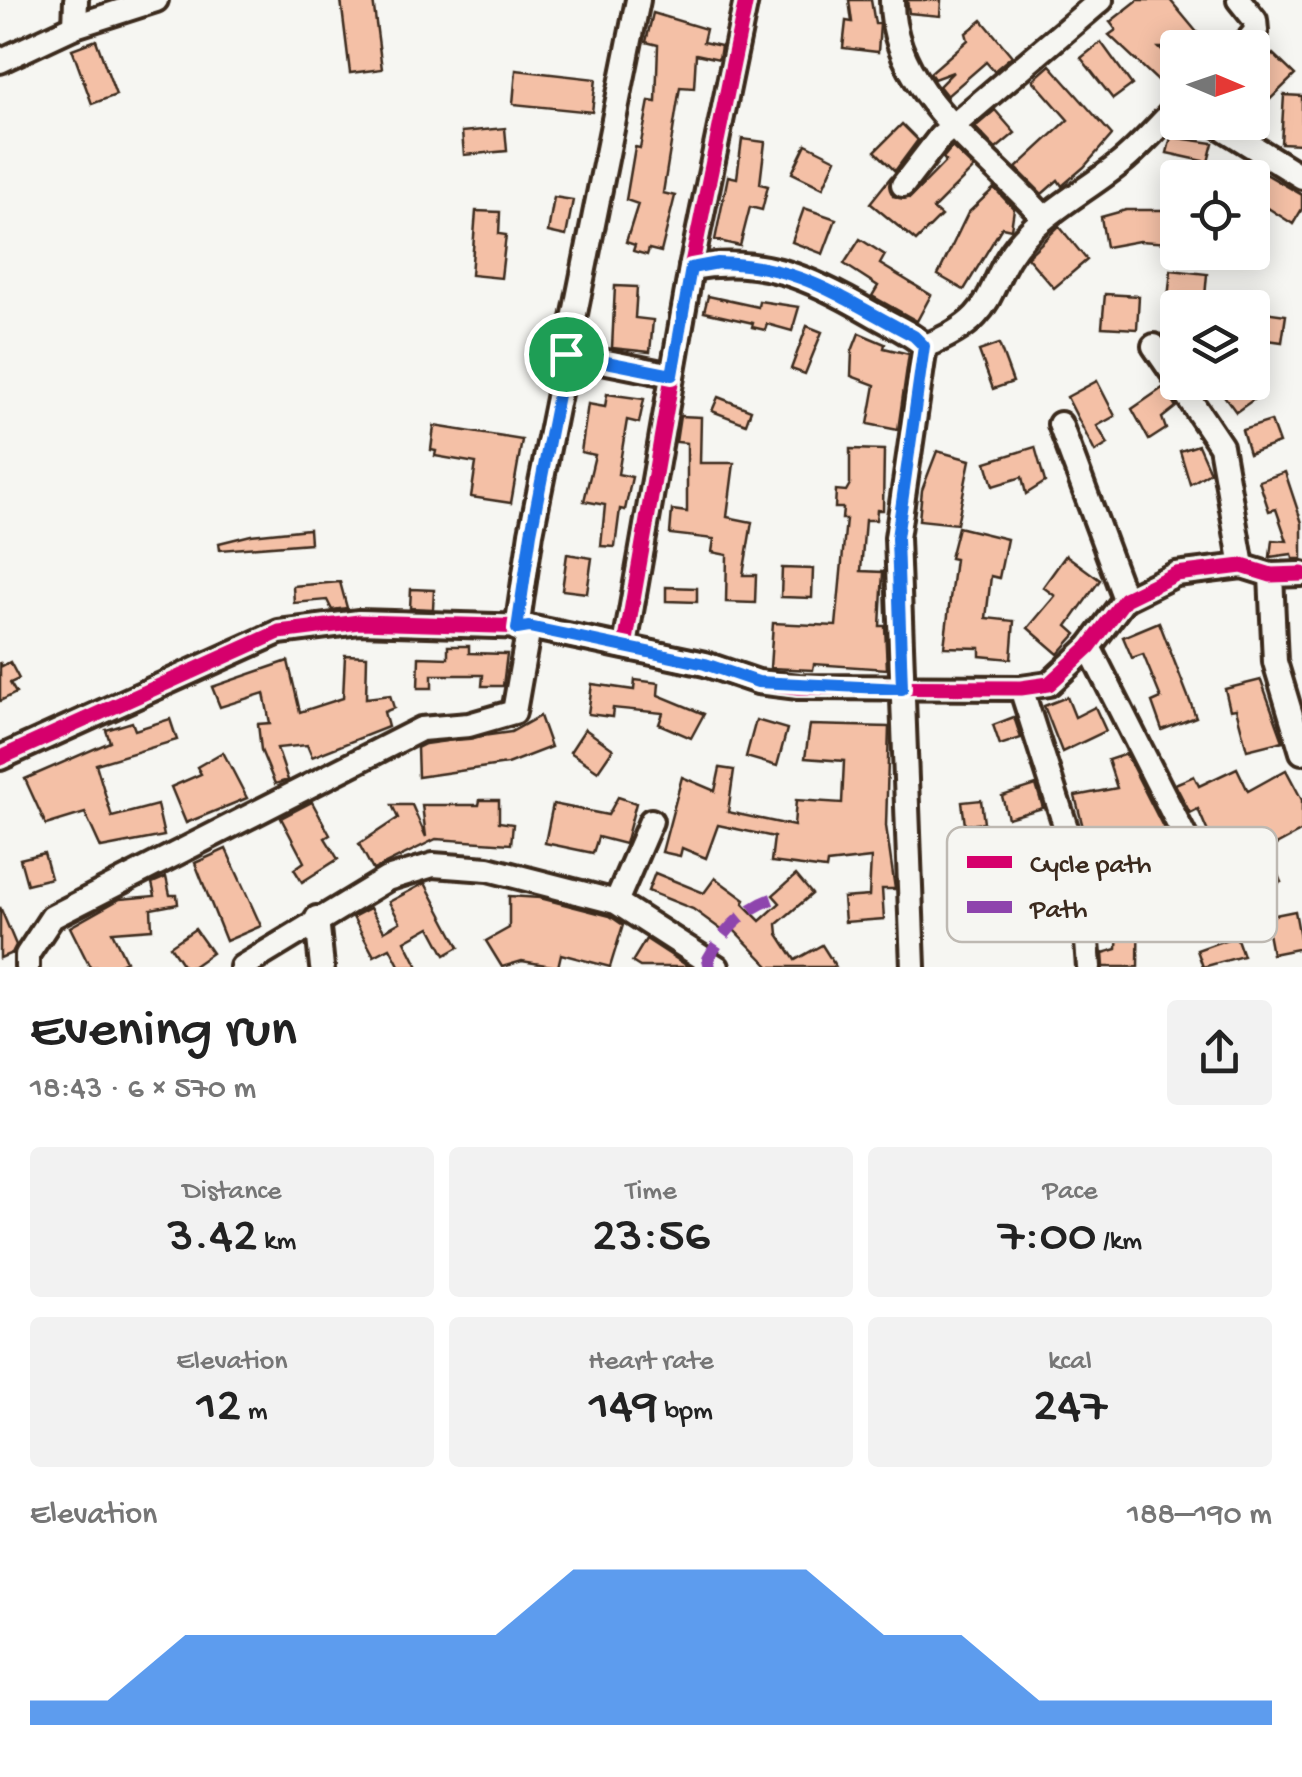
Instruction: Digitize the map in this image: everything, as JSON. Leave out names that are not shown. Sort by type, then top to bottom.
[{"type":"street","points":[[75,26],[76,0]]},
{"type":"street","points":[[0,61],[75,26],[156,0]]},
{"type":"street","points":[[27,967],[27,955],[52,917],[422,729],[469,725],[514,712],[531,533],[638,0]]},
{"type":"street","points":[[624,646],[691,268],[746,0]]},
{"type":"street","points":[[892,0],[892,25],[918,85],[1044,218]]},
{"type":"street","points":[[903,185],[954,126],[1034,52],[1101,0]]},
{"type":"street","points":[[1240,0],[1255,20],[1256,30]]},
{"type":"street","points":[[924,346],[950,337],[976,318],[991,299],[1011,253],[1044,218],[1124,160],[1160,124]]},
{"type":"street","points":[[1242,140],[1302,178]]},
{"type":"street","points":[[691,268],[750,264],[792,272],[914,336],[924,346]]},
{"type":"street","points":[[913,967],[897,538],[924,346]]},
{"type":"street","points":[[1154,346],[1160,355]]},
{"type":"street","points":[[566,354],[672,375]]},
{"type":"street","points":[[1190,400],[1221,446],[1242,566]]},
{"type":"street","points":[[1060,424],[1125,599]]},
{"type":"street","points":[[0,758],[279,632],[359,622],[523,628],[705,664],[758,682],[902,689],[1020,688],[1049,684],[1089,647],[1125,599],[1176,574],[1242,566],[1271,575],[1302,574]]},
{"type":"street","points":[[1271,575],[1275,662],[1302,752]]},
{"type":"street","points":[[1089,647],[1109,678],[1182,827]]},
{"type":"street","points":[[1020,688],[1065,827]]},
{"type":"street","points":[[616,902],[650,822]]},
{"type":"street","points":[[242,967],[387,879],[433,865],[488,869],[616,902],[717,967]]},
{"type":"street","points":[[317,918],[322,967]]},
{"type":"street","points":[[1087,942],[1089,967]]},
{"type":"building","points":[[341,0],[373,0],[382,69],[350,73]]},
{"type":"building","points":[[849,0],[871,0],[875,24],[880,24],[878,52],[843,48],[846,21],[852,22]]},
{"type":"building","points":[[907,0],[941,0],[940,16],[909,13]]},
{"type":"building","points":[[1138,0],[1170,0],[1195,30],[1160,30],[1160,83],[1109,35],[1116,30],[1110,22]]},
{"type":"building","points":[[653,13],[706,29],[703,42],[721,46],[719,59],[696,54],[694,88],[680,87],[663,193],[675,196],[661,252],[649,249],[647,255],[633,251],[635,245],[626,242],[638,204],[626,200],[635,147],[640,148],[649,101],[656,102],[658,45],[646,42]]},
{"type":"building","points":[[982,20],[1012,56],[994,71],[986,62],[947,96],[939,86],[953,72],[934,79],[930,73],[968,40],[966,33]]},
{"type":"building","points":[[96,40],[116,95],[92,104],[72,49]]},
{"type":"building","points":[[1101,42],[1132,85],[1113,99],[1081,58]]},
{"type":"building","points":[[1273,54],[1295,75],[1270,99]]},
{"type":"building","points":[[1050,65],[1112,135],[1062,186],[1058,180],[1042,194],[1016,168],[1068,120],[1033,80]]},
{"type":"building","points":[[516,70],[596,79],[592,112],[513,104]]},
{"type":"building","points":[[1284,95],[1302,96],[1302,144],[1281,143]]},
{"type":"building","points":[[995,110],[1015,133],[996,149],[975,127]]},
{"type":"building","points":[[902,124],[918,140],[895,171],[875,151]]},
{"type":"building","points":[[505,128],[507,151],[464,155],[462,132]]},
{"type":"building","points":[[742,139],[765,142],[760,184],[768,186],[762,210],[750,207],[740,246],[715,240],[728,176],[737,178]]},
{"type":"building","points":[[1170,140],[1213,143],[1209,160],[1167,153]]},
{"type":"building","points":[[806,144],[836,159],[823,188],[792,173]]},
{"type":"building","points":[[952,147],[974,168],[933,209],[941,216],[916,241],[870,203],[890,178],[893,196],[910,198],[946,161],[943,158]]},
{"type":"building","points":[[1270,176],[1302,195],[1302,209],[1293,224],[1270,209]]},
{"type":"building","points":[[994,188],[1014,209],[1011,229],[1002,227],[964,290],[938,275],[968,213]]},
{"type":"building","points":[[554,197],[573,200],[566,236],[548,232]]},
{"type":"building","points":[[804,208],[836,219],[823,254],[792,242]]},
{"type":"building","points":[[1126,210],[1160,210],[1160,242],[1139,241],[1106,247],[1101,217]]},
{"type":"building","points":[[476,211],[500,212],[499,234],[506,235],[501,278],[471,275]]},
{"type":"building","points":[[1059,226],[1087,260],[1054,288],[1027,257]]},
{"type":"building","points":[[860,239],[885,255],[880,264],[931,295],[917,321],[872,296],[878,286],[844,264]]},
{"type":"building","points":[[1171,270],[1207,274],[1206,290],[1169,290]]},
{"type":"building","points":[[615,286],[637,287],[635,318],[653,320],[650,352],[612,348]]},
{"type":"building","points":[[1105,294],[1139,296],[1137,329],[1102,327]]},
{"type":"building","points":[[708,296],[758,307],[759,301],[799,307],[792,331],[767,324],[765,330],[752,327],[753,323],[704,312]]},
{"type":"building","points":[[1270,313],[1286,315],[1282,342],[1270,340]]},
{"type":"building","points":[[807,326],[822,332],[805,374],[791,369]]},
{"type":"building","points":[[859,333],[885,344],[884,348],[909,354],[898,430],[868,424],[875,385],[851,376],[852,351]]},
{"type":"building","points":[[999,344],[1013,382],[993,389],[979,351]]},
{"type":"building","points":[[1097,381],[1115,416],[1097,426],[1108,444],[1095,452],[1067,397]]},
{"type":"building","points":[[1160,390],[1160,400],[1172,400],[1176,407],[1162,418],[1166,429],[1149,440],[1132,409]]},
{"type":"building","points":[[607,394],[644,399],[639,423],[627,420],[618,474],[632,477],[625,510],[620,509],[615,547],[601,546],[605,505],[584,501],[595,455],[581,452],[588,404],[605,407]]},
{"type":"building","points":[[718,397],[751,410],[746,424],[712,411]]},
{"type":"building","points":[[1227,400],[1253,400],[1236,412]]},
{"type":"building","points":[[680,416],[701,417],[700,463],[734,463],[727,517],[752,522],[743,575],[756,575],[755,603],[726,602],[727,555],[712,552],[714,539],[670,534],[672,510],[687,512],[687,443],[676,442]]},
{"type":"building","points":[[1271,421],[1279,443],[1249,454],[1242,430]]},
{"type":"building","points":[[434,426],[522,440],[511,503],[471,497],[476,463],[435,456],[436,451],[431,450]]},
{"type":"building","points":[[1198,445],[1210,472],[1190,484],[1180,451]]},
{"type":"building","points":[[1035,447],[1045,482],[1026,494],[1022,477],[993,486],[986,462]]},
{"type":"building","points":[[850,449],[884,450],[883,510],[877,510],[876,520],[865,520],[861,571],[883,572],[880,626],[885,626],[887,669],[814,664],[813,670],[770,668],[773,623],[836,626],[846,519],[842,519],[843,508],[835,508],[836,490],[846,491],[850,484]]},
{"type":"building","points":[[937,451],[970,460],[957,524],[919,520],[922,490]]},
{"type":"building","points":[[1285,472],[1302,523],[1302,559],[1293,559],[1292,554],[1270,557],[1272,540],[1287,541],[1276,509],[1269,511],[1259,481]]},
{"type":"building","points":[[958,527],[1007,539],[999,578],[991,576],[986,618],[1014,621],[1011,659],[980,656],[980,648],[944,647],[955,559],[950,558]]},
{"type":"building","points":[[309,529],[310,543],[220,550],[219,543],[251,535]]},
{"type":"building","points":[[567,554],[592,558],[587,593],[562,590]]},
{"type":"building","points":[[1066,555],[1100,580],[1067,626],[1076,634],[1058,654],[1028,628],[1055,596],[1043,587]]},
{"type":"building","points":[[782,568],[813,569],[812,598],[781,597]]},
{"type":"building","points":[[340,582],[347,608],[332,610],[327,600],[294,603],[293,586]]},
{"type":"building","points":[[666,587],[697,588],[697,602],[666,601]]},
{"type":"building","points":[[411,589],[434,590],[433,609],[410,608]]},
{"type":"building","points":[[1159,622],[1196,717],[1162,730],[1152,702],[1161,698],[1143,654],[1132,658],[1123,637]]},
{"type":"building","points":[[448,646],[469,646],[469,653],[507,654],[503,686],[482,686],[483,675],[432,675],[432,688],[418,688],[419,657],[448,658]]},
{"type":"building","points":[[345,655],[367,656],[366,698],[390,695],[394,708],[384,712],[388,727],[312,757],[307,745],[277,748],[288,780],[275,784],[261,750],[258,724],[270,723],[264,693],[220,707],[212,687],[288,661],[300,712],[343,698]]},
{"type":"building","points":[[0,662],[2,666],[10,662],[19,679],[10,683],[16,693],[0,701]]},
{"type":"building","points":[[635,680],[659,683],[658,695],[704,714],[691,738],[659,724],[663,713],[613,708],[612,717],[588,714],[592,684],[634,690]]},
{"type":"building","points":[[1261,680],[1283,741],[1247,750],[1236,709],[1230,710],[1225,689]]},
{"type":"building","points":[[1067,697],[1075,717],[1095,707],[1106,731],[1062,752],[1044,706]]},
{"type":"building","points":[[540,716],[551,747],[507,764],[418,777],[417,748],[425,744],[511,732]]},
{"type":"building","points":[[1014,717],[1021,738],[1000,745],[993,725]]},
{"type":"building","points":[[170,719],[177,740],[96,764],[112,817],[157,805],[164,836],[101,848],[85,813],[46,825],[25,779],[110,742],[106,730],[132,722],[135,730]]},
{"type":"building","points":[[756,720],[787,729],[777,766],[746,757]]},
{"type":"building","points":[[810,725],[889,727],[886,826],[895,889],[882,889],[884,919],[845,922],[843,898],[869,896],[871,858],[827,863],[826,869],[771,862],[774,837],[718,825],[706,858],[682,848],[680,856],[662,852],[682,777],[715,791],[720,768],[734,770],[728,812],[794,826],[796,800],[842,803],[844,761],[805,758]]},
{"type":"building","points":[[585,729],[613,749],[598,771],[570,752]]},
{"type":"building","points":[[223,752],[247,798],[186,823],[171,787],[201,774],[197,767]]},
{"type":"building","points":[[1126,754],[1163,827],[1083,827],[1075,796],[1117,788],[1108,760]]},
{"type":"building","points":[[1237,768],[1248,791],[1286,770],[1302,800],[1302,831],[1277,845],[1277,827],[1206,827],[1198,809],[1190,813],[1175,784],[1194,776],[1199,786]]},
{"type":"building","points":[[1036,785],[1043,808],[1008,818],[1002,796]]},
{"type":"building","points":[[618,797],[636,803],[625,844],[598,837],[593,853],[545,843],[553,804],[608,815]]},
{"type":"building","points":[[480,800],[499,800],[499,822],[513,824],[511,844],[436,839],[373,870],[359,844],[398,818],[392,805],[412,805],[426,837],[422,805],[479,805]]},
{"type":"building","points":[[981,800],[984,823],[965,825],[962,802]]},
{"type":"building","points":[[312,802],[330,835],[325,838],[338,859],[302,882],[294,869],[304,862],[281,818]]},
{"type":"building","points":[[226,849],[261,926],[226,941],[195,863]]},
{"type":"building","points":[[44,853],[51,878],[27,884],[20,859]]},
{"type":"building","points":[[655,873],[704,893],[715,878],[745,900],[743,904],[760,921],[780,903],[773,895],[796,875],[812,894],[777,924],[778,934],[795,960],[822,945],[836,967],[770,967],[728,924],[723,931],[693,909],[648,891]]},
{"type":"building","points":[[166,877],[170,895],[177,895],[178,904],[151,909],[152,929],[112,932],[126,961],[113,967],[90,967],[70,927],[120,899],[155,896],[152,883]]},
{"type":"building","points":[[425,883],[459,947],[445,955],[430,927],[405,941],[418,967],[400,967],[390,948],[374,956],[353,917],[370,908],[384,931],[400,922],[389,902]]},
{"type":"building","points":[[509,896],[540,898],[610,916],[623,925],[610,967],[561,954],[558,967],[522,961],[502,967],[486,941],[509,928]]},
{"type":"building","points":[[0,907],[16,945],[12,953],[0,958]]},
{"type":"building","points":[[1295,911],[1302,948],[1272,954],[1270,942],[1277,942],[1277,915]]},
{"type":"building","points":[[195,929],[212,953],[192,967],[184,967],[170,946]]},
{"type":"building","points":[[646,939],[689,967],[640,967],[632,962]]},
{"type":"building","points":[[1117,942],[1138,942],[1138,967],[1104,967],[1103,953],[1117,949]]},
{"type":"building","points":[[1219,942],[1238,942],[1243,956],[1203,967],[1197,950]]},
{"type":"marked path","points":[[710,967],[708,959],[727,931],[743,915],[772,899]]},
{"type":"cycle path","points":[[625,646],[691,268],[746,0]]},
{"type":"cycle path","points":[[0,758],[279,632],[359,622],[529,627],[705,664],[758,682],[798,687],[1021,688],[1049,684],[1089,647],[1125,599],[1176,574],[1242,566],[1271,575],[1302,574]]},
{"type":"route","points":[[718,263],[778,267],[805,276],[914,336],[924,346],[897,538],[902,689],[758,682],[705,664],[624,646],[529,627],[517,629],[531,533],[566,354],[672,375],[691,268],[718,263]]}]
